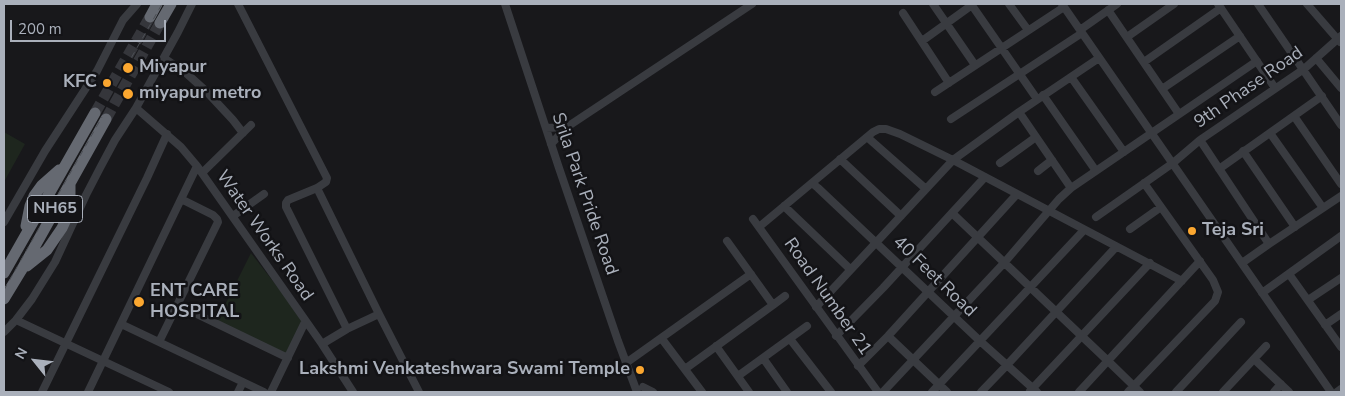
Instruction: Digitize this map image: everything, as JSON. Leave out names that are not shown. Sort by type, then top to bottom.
[{"type":"highway","points":[[150,17],[157,4]]},
{"type":"highway","points":[[160,23],[171,4]]},
{"type":"highway","name":"NH65","points":[[4,272],[25,235],[30,206],[34,196],[42,185],[67,163],[100,116],[70,182],[4,299]]},
{"type":"street","points":[[4,222],[45,151],[98,71],[123,20],[137,4]]},
{"type":"street","points":[[4,332],[32,299],[55,262],[100,168],[136,108],[192,4]]},
{"type":"street","points":[[238,4],[327,178],[326,182],[317,188],[288,200],[286,207],[347,329]]},
{"type":"street","name":"Srila Park Pride Road","points":[[505,4],[636,392]]},
{"type":"street","points":[[551,144],[567,127],[752,4]]},
{"type":"street","points":[[934,4],[975,65]]},
{"type":"street","points":[[922,41],[972,4],[1020,73],[1096,171]]},
{"type":"street","points":[[1009,4],[1028,30]]},
{"type":"street","points":[[951,119],[1081,31],[1117,4]]},
{"type":"street","points":[[1127,37],[1174,4]]},
{"type":"street","points":[[1258,4],[1341,124]]},
{"type":"street","points":[[1307,4],[1340,40]]},
{"type":"street","points":[[935,92],[1063,5],[1331,392]]},
{"type":"street","points":[[1144,62],[1220,6],[1276,88]]},
{"type":"street","points":[[1108,10],[1179,114]]},
{"type":"street","points":[[903,13],[949,83]]},
{"type":"street","points":[[1162,89],[1240,36]]},
{"type":"street","name":"9th Phase Road","points":[[1096,217],[1173,163],[1200,140],[1304,69],[1340,40]]},
{"type":"street","points":[[164,58],[186,73],[206,91],[243,133]]},
{"type":"street","points":[[816,307],[953,160],[1040,97],[1099,58]]},
{"type":"street","points":[[1316,58],[1341,88]]},
{"type":"street","points":[[883,392],[1004,263],[1059,199],[1071,188],[1257,60]]},
{"type":"street","points":[[1071,77],[1124,152]]},
{"type":"street","points":[[1219,168],[1322,96]]},
{"type":"street","name":"Water Works Road","points":[[136,108],[167,134],[200,169],[322,344],[353,392]]},
{"type":"street","points":[[1019,112],[1071,188]]},
{"type":"street","points":[[1294,116],[1341,184]]},
{"type":"street","points":[[88,392],[181,199],[200,169],[251,126]]},
{"type":"street","points":[[546,128],[567,127]]},
{"type":"street","points":[[760,227],[840,159],[879,129],[900,134],[953,160],[1182,281]]},
{"type":"street","points":[[1270,133],[1323,208]]},
{"type":"street","points":[[42,392],[167,134]]},
{"type":"street","points":[[867,137],[926,189]]},
{"type":"street","points":[[1000,163],[1036,137]]},
{"type":"street","points":[[1200,140],[1269,244]]},
{"type":"street","points":[[1243,151],[1295,226]]},
{"type":"street","points":[[840,159],[901,216]]},
{"type":"street","points":[[1038,171],[1052,160]]},
{"type":"street","points":[[836,336],[985,177]]},
{"type":"street","name":"40 Feet Road","points":[[812,183],[1033,391]]},
{"type":"street","points":[[1131,389],[1215,302],[1217,296],[1217,288],[1200,261],[1144,183]]},
{"type":"street","points":[[317,188],[419,392]]},
{"type":"street","points":[[233,216],[264,194]]},
{"type":"street","points":[[858,366],[888,336],[1017,194]]},
{"type":"street","points":[[1242,263],[1341,196]]},
{"type":"street","points":[[159,342],[218,222],[213,215],[181,199]]},
{"type":"street","points":[[784,206],[850,270]]},
{"type":"street","points":[[1130,229],[1161,207]]},
{"type":"street","points":[[952,213],[1108,361],[1131,389],[1140,392]]},
{"type":"street","name":"Road Number 21","points":[[753,219],[878,392]]},
{"type":"street","points":[[932,392],[1084,230]]},
{"type":"street","points":[[1262,293],[1341,236]]},
{"type":"street","points":[[727,241],[773,305]]},
{"type":"street","points":[[980,392],[1116,247]]},
{"type":"street","points":[[1079,392],[1200,261]]},
{"type":"street","points":[[1033,391],[1150,263]]},
{"type":"street","points":[[626,363],[751,274]]},
{"type":"street","points":[[1289,274],[1341,347]]},
{"type":"street","points":[[1308,300],[1341,278]]},
{"type":"street","points":[[685,369],[785,296]]},
{"type":"street","points":[[178,305],[288,358]]},
{"type":"street","points":[[322,344],[347,329],[379,314]]},
{"type":"street","points":[[1325,325],[1341,314]]},
{"type":"street","points":[[16,320],[103,361],[155,389],[169,392]]},
{"type":"street","points":[[272,392],[305,322]]},
{"type":"street","points":[[1176,392],[1241,322]]},
{"type":"street","points":[[121,324],[264,392]]},
{"type":"street","points":[[738,376],[807,326]]},
{"type":"street","points":[[888,336],[947,392]]},
{"type":"street","points":[[662,339],[702,392]]},
{"type":"street","points":[[790,339],[831,392]]},
{"type":"street","points":[[716,346],[749,392]]},
{"type":"street","points":[[1223,392],[1266,346]]},
{"type":"street","points":[[763,358],[787,392]]},
{"type":"street","points":[[1254,359],[1289,392]]},
{"type":"street","points":[[238,392],[243,382]]},
{"type":"street","points":[[1274,392],[1281,384]]},
{"type":"street","points":[[643,387],[653,392]]},
{"type":"street","points":[[1337,392],[1341,389]]},
{"type":"shaded area","points":[[4,132],[25,144],[4,182]]},
{"type":"shaded area","points":[[251,253],[304,321],[285,357],[216,323]]},
{"type":"tunnel","points":[[95,113],[150,17]]},
{"type":"tunnel","points":[[106,119],[160,23]]},
{"type":"railway","points":[[126,67],[162,4]]},
{"type":"railway","points":[[4,290],[102,117]]},
{"type":"place","name":"Miyapur","points":[[128,68]]},
{"type":"place","name":"KFC","points":[[107,83]]},
{"type":"place","name":"miyapur metro","points":[[128,94]]},
{"type":"place","name":"Teja Sri","points":[[1192,231]]},
{"type":"place","name":"ENT CARE HOSPITAL","points":[[139,302]]},
{"type":"place","name":"Lakshmi Venkateshwara Swami Temple","points":[[640,370]]}]
